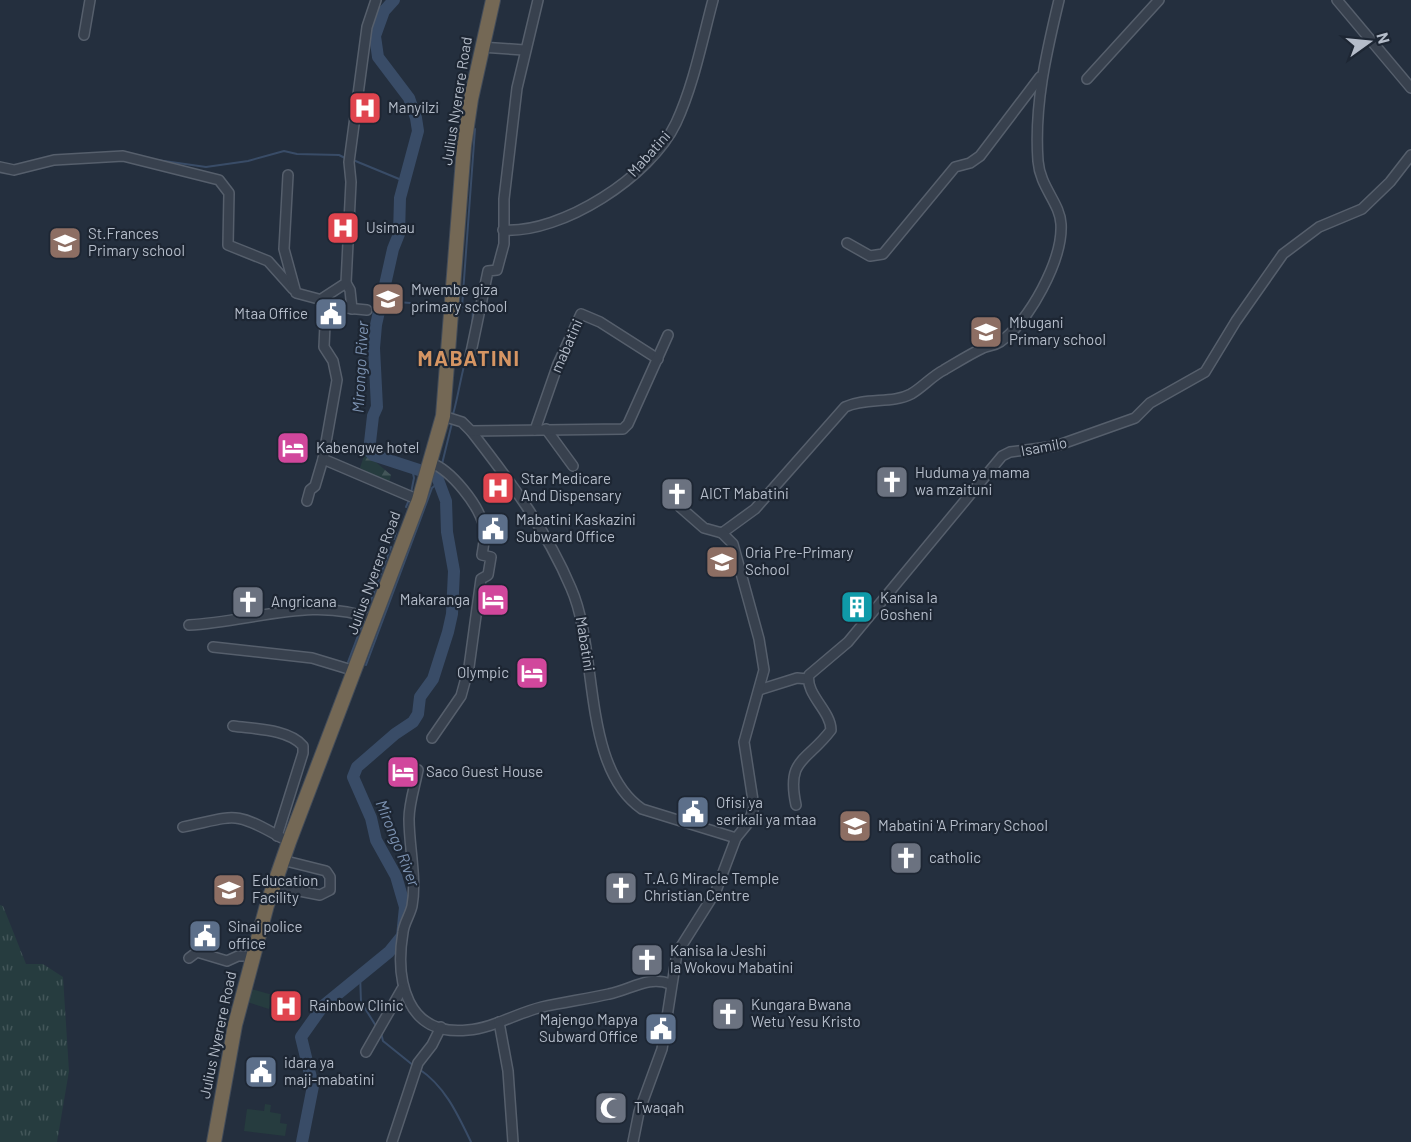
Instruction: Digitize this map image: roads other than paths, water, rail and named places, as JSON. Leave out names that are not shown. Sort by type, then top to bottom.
[{"type":"highway","name":"Julius Nyerere Road","points":[[214,1142],[231,1047],[253,956],[282,860],[283,839],[317,771],[355,670],[368,617],[419,500],[438,466],[464,146],[493,0]]},
{"type":"street","points":[[84,35],[90,0]]},
{"type":"street","points":[[352,309],[350,290],[346,283],[351,182],[349,162],[367,27],[376,0]]},
{"type":"street","points":[[470,357],[475,342],[484,281],[488,271],[497,270],[502,252],[509,143],[524,50],[538,0]]},
{"type":"street","name":"Mabatini","points":[[503,230],[558,220],[582,211],[610,194],[636,172],[675,126],[687,94],[713,0]]},
{"type":"street","points":[[722,533],[755,509],[845,407],[862,401],[905,396],[984,347],[994,345],[1008,335],[1042,288],[1055,262],[1061,223],[1039,172],[1038,107],[1042,75],[1059,0]]},
{"type":"street","points":[[1087,79],[1150,13],[1159,0]]},
{"type":"street","points":[[1337,0],[1411,88]]},
{"type":"street","points":[[482,47],[524,50]]},
{"type":"street","points":[[847,243],[870,256],[883,254],[955,167],[970,163],[980,156],[1042,75]]},
{"type":"street","name":"Isamilo","points":[[808,679],[848,642],[1002,456],[1056,446],[1135,418],[1150,403],[1205,372],[1236,321],[1283,254],[1319,227],[1362,208],[1381,191],[1411,155]]},
{"type":"street","points":[[0,167],[14,170],[54,160],[123,156],[219,180],[229,193],[228,245],[268,261],[290,289],[299,295],[352,309],[367,310]]},
{"type":"street","points":[[288,176],[284,249],[287,266],[294,279],[293,290]]},
{"type":"street","points":[[307,501],[310,490],[315,486],[323,459],[337,380],[333,361],[324,347],[325,302],[346,283]]},
{"type":"street","name":"mabatini","points":[[535,430],[558,364],[581,314],[600,322],[658,359]]},
{"type":"street","points":[[471,431],[623,429],[628,424],[668,335]]},
{"type":"street","name":"Mabatini","points":[[443,416],[462,422],[471,431],[534,514],[572,589],[584,621],[597,727],[621,788],[632,802],[642,809],[736,838]]},
{"type":"street","points":[[546,429],[573,466]]},
{"type":"street","points":[[323,459],[419,500]]},
{"type":"street","points":[[432,738],[461,696],[468,667],[481,579],[488,575],[491,558],[482,555],[484,534],[481,519],[455,480],[438,466]]},
{"type":"street","points":[[633,1142],[639,1112],[662,1049],[670,984],[677,953],[716,891],[736,838],[749,822],[754,807],[744,751],[764,670],[759,639],[733,544],[722,533],[704,528],[680,507]]},
{"type":"street","points":[[189,625],[324,608],[368,617]]},
{"type":"street","points":[[213,647],[312,658],[355,670]]},
{"type":"street","points":[[759,690],[797,678],[808,679],[830,721],[831,730],[793,773],[792,785],[796,805]]},
{"type":"street","points":[[183,827],[238,816],[249,819],[283,839],[303,746],[295,738],[233,726]]},
{"type":"street","points":[[300,760],[317,771]]},
{"type":"street","points":[[418,770],[409,817],[412,905],[403,931],[402,989],[410,1007],[417,1015],[441,1027],[466,1031],[542,1007],[618,992],[656,980],[670,984]]},
{"type":"street","points":[[274,886],[320,895],[330,891],[327,871],[282,860]]},
{"type":"street","points":[[189,958],[197,952],[227,961],[238,956],[253,956]]},
{"type":"street","points":[[366,1052],[402,989]]},
{"type":"street","points":[[499,1022],[508,1071],[513,1142]]},
{"type":"street","points":[[392,1142],[418,1063],[432,1045],[441,1027]]},
{"type":"waterway","name":"Mirongo River","points":[[394,0],[384,11],[375,36],[378,57],[409,98],[418,131],[400,198],[399,234],[393,249],[376,325],[374,348],[377,407],[373,416],[369,451],[373,455],[419,470]]},
{"type":"waterway","points":[[462,307],[475,129]]},
{"type":"waterway","points":[[157,160],[206,167],[248,161],[284,151],[297,154],[339,155],[345,158]]},
{"type":"waterway","points":[[74,155],[107,153]]},
{"type":"waterway","points":[[353,160],[404,181]]},
{"type":"waterway","points":[[382,301],[439,305]]},
{"type":"waterway","points":[[464,307],[473,310],[472,328]]},
{"type":"waterway","points":[[453,414],[468,354]]},
{"type":"waterway","points":[[442,464],[452,423]]},
{"type":"waterway","points":[[411,493],[414,478],[412,468]]},
{"type":"waterway","name":"Mirongo River","points":[[302,1142],[313,1086],[301,1037],[323,1006],[389,952],[402,936],[405,907],[396,876],[376,840],[371,818],[353,777],[357,767],[395,734],[413,722],[418,714],[420,697],[433,679],[448,632],[452,614],[454,571],[447,532],[446,501],[437,477]]},
{"type":"waterway","points":[[366,665],[432,488],[439,482]]},
{"type":"waterway","points":[[406,507],[409,500]]},
{"type":"waterway","points":[[394,539],[396,533]]},
{"type":"waterway","points":[[366,614],[391,547]]},
{"type":"waterway","points":[[348,662],[364,620]]},
{"type":"waterway","points":[[360,974],[361,1002],[376,1026]]},
{"type":"waterway","points":[[381,1033],[383,1041],[414,1066]]},
{"type":"waterway","points":[[419,1069],[443,1092],[471,1142]]},
{"type":"place","name":"Manyilzi","points":[[365,108]]},
{"type":"place","name":"Usimau","points":[[343,228]]},
{"type":"place","name":"St.Frances Primary school","points":[[65,243]]},
{"type":"place","name":"Mwembe giza primary school","points":[[388,299]]},
{"type":"place","name":"Mtaa Office","points":[[331,314]]},
{"type":"place","name":"Mbugani Primary school","points":[[986,332]]},
{"type":"place","name":"Kabengwe hotel","points":[[293,448]]},
{"type":"place","name":"Huduma ya mama wa mzaituni","points":[[892,482]]},
{"type":"place","name":"Star Medicare And Dispensary","points":[[498,488]]},
{"type":"place","name":"AICT Mabatini","points":[[677,494]]},
{"type":"place","name":"Mabatini Kaskazini Subward Office","points":[[493,529]]},
{"type":"place","name":"Oria Pre-Primary School","points":[[722,562]]},
{"type":"place","name":"Makaranga","points":[[493,600]]},
{"type":"place","name":"Angricana","points":[[248,602]]},
{"type":"place","name":"Kanisa la Gosheni","points":[[857,607]]},
{"type":"place","name":"Olympic","points":[[532,673]]},
{"type":"place","name":"Saco Guest House","points":[[403,772]]},
{"type":"place","name":"Ofisi ya serikali ya mtaa","points":[[693,812]]},
{"type":"place","name":"Mabatini 'A Primary School","points":[[855,826]]},
{"type":"place","name":"catholic","points":[[906,858]]},
{"type":"place","name":"T.A.G Miracle Temple Christian Centre","points":[[621,888]]},
{"type":"place","name":"Education Facility","points":[[229,890]]},
{"type":"place","name":"Sinai police office","points":[[205,936]]},
{"type":"place","name":"Kanisa la Jeshi la Wokovu Mabatini","points":[[647,960]]},
{"type":"place","name":"Rainbow Clinic","points":[[286,1006]]},
{"type":"place","name":"Kungara Bwana Wetu Yesu Kristo","points":[[728,1014]]},
{"type":"place","name":"Majengo Mapya Subward Office","points":[[661,1029]]},
{"type":"place","name":"idara ya maji-mabatini","points":[[261,1072]]},
{"type":"place","name":"Twaqah","points":[[611,1108]]},
{"type":"district","name":"MABATINI","points":[[469,359]]}]
